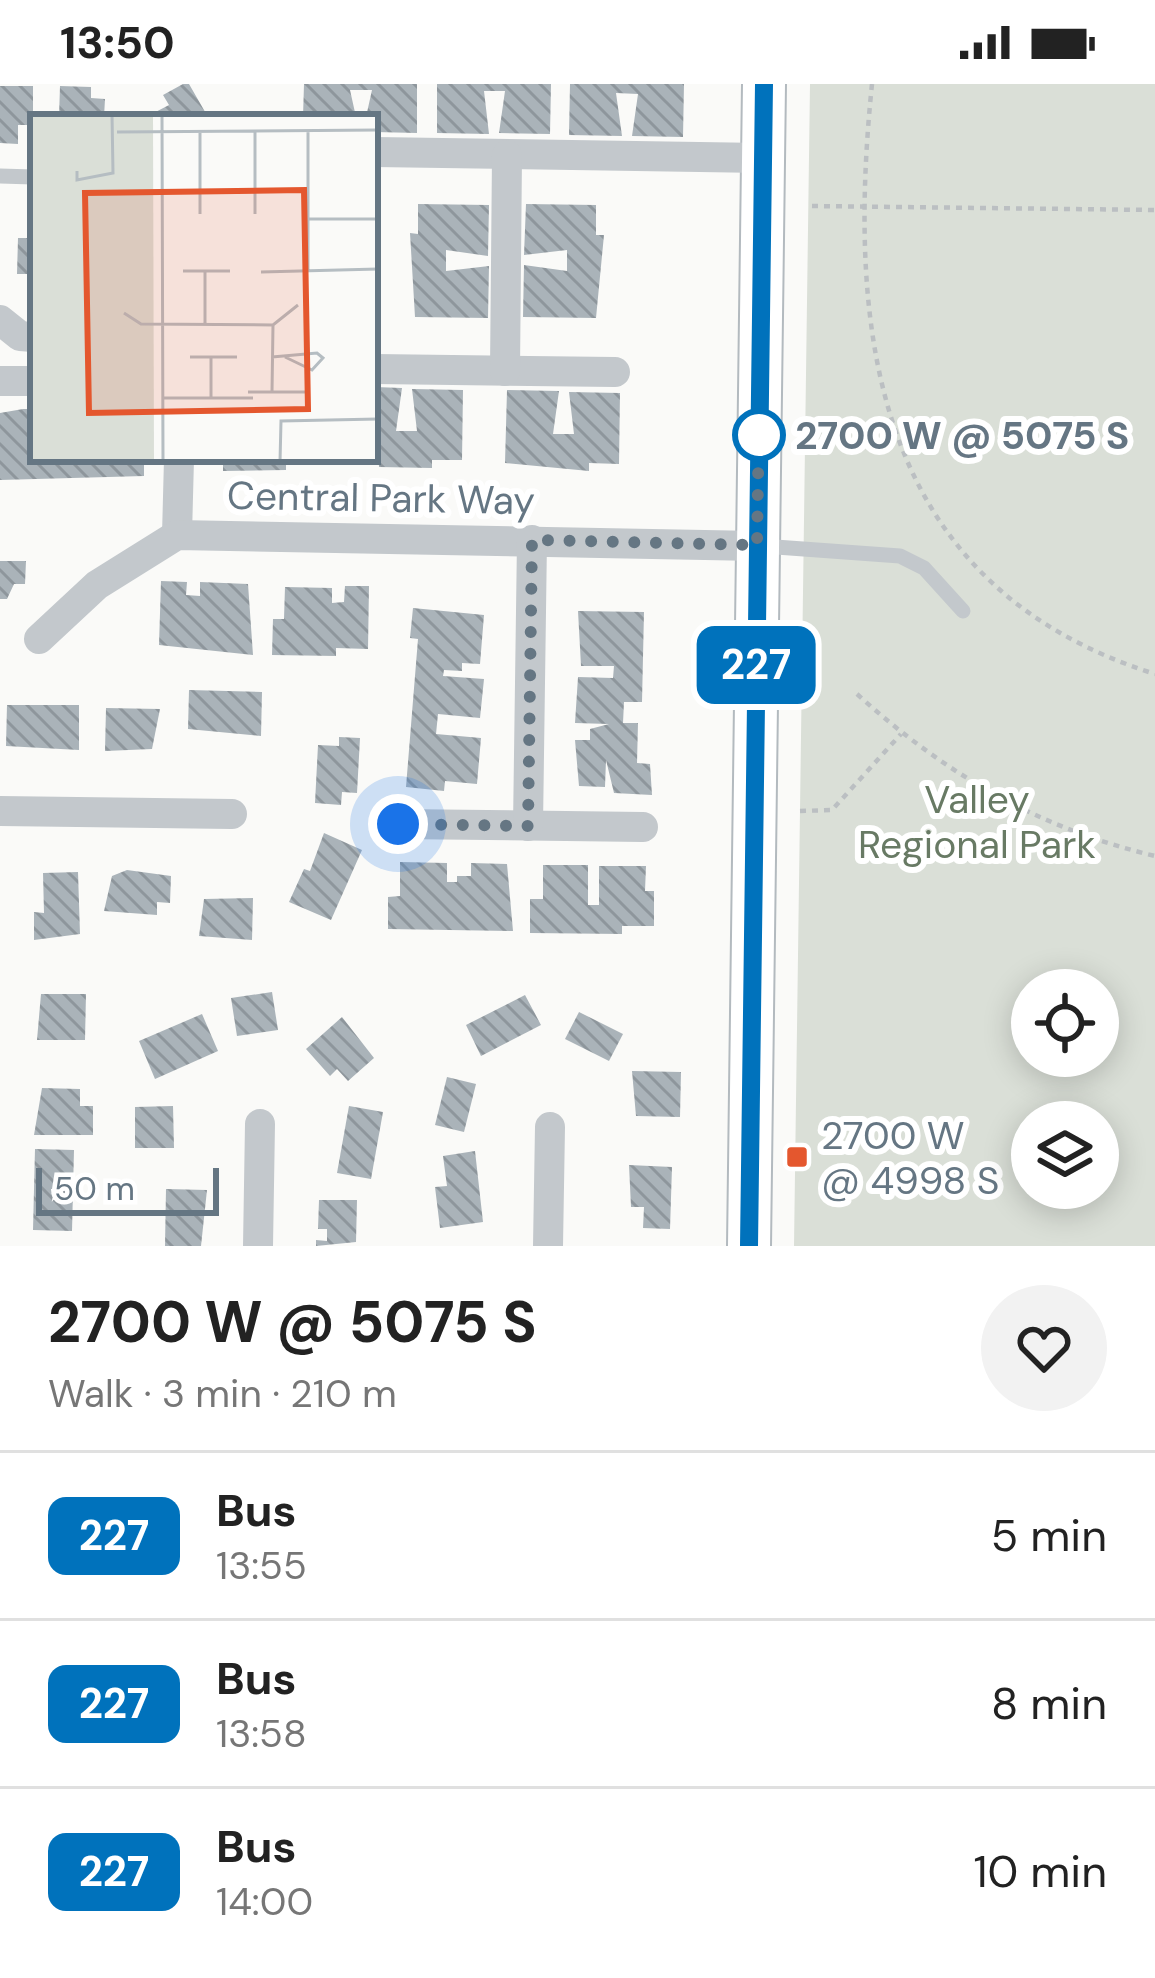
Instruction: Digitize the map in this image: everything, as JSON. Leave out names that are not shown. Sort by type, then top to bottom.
[{"type":"main road","points":[[748,1246],[764,84]]},
{"type":"street","points":[[378,152],[763,158]]},
{"type":"street","points":[[505,371],[507,155]]},
{"type":"street","points":[[0,320],[20,336],[30,337]]},
{"type":"street","points":[[378,369],[615,372]]},
{"type":"street","points":[[177,535],[179,462]]},
{"type":"street","name":"Central Park Way","points":[[39,639],[97,586],[177,535],[757,545]]},
{"type":"street","points":[[528,826],[532,540]]},
{"type":"street","points":[[0,811],[232,814]]},
{"type":"street","points":[[398,824],[644,827]]},
{"type":"street","points":[[258,1246],[260,1124]]},
{"type":"street","points":[[548,1246],[550,1126]]},
{"type":"lane","points":[[0,176],[30,177]]},
{"type":"lane","points":[[757,545],[900,556],[924,568],[963,611]]},
{"type":"path","points":[[872,84],[866,298],[873,360],[894,433],[928,502],[980,567],[1028,610],[1079,642],[1155,674]]},
{"type":"path","points":[[812,206],[1155,210]]},
{"type":"path","points":[[857,694],[901,734],[1004,803],[1084,836],[1155,856]]},
{"type":"path","points":[[800,811],[832,810],[901,734]]},
{"type":"green space","name":"Valley Regional Park","points":[[810,84],[1155,84],[1155,1246],[794,1246]]},
{"type":"building","points":[[189,84],[206,114],[152,114],[169,105],[163,95]]},
{"type":"building","points":[[304,84],[417,84],[417,133],[378,132],[378,114],[367,114],[372,90],[350,90],[355,114],[303,114]]},
{"type":"building","points":[[437,84],[551,84],[550,134],[499,133],[505,91],[484,91],[489,134],[437,133]]},
{"type":"building","points":[[570,84],[684,84],[683,137],[632,136],[638,94],[616,93],[622,136],[569,135]]},
{"type":"building","points":[[0,86],[33,86],[30,125],[18,125],[18,144],[0,143]]},
{"type":"building","points":[[60,86],[91,87],[91,98],[105,99],[104,114],[59,114]]},
{"type":"building","points":[[418,204],[489,205],[488,256],[446,250],[446,271],[489,266],[488,318],[415,317],[410,233],[418,234]]},
{"type":"building","points":[[526,204],[596,205],[596,235],[604,235],[596,318],[523,317],[524,265],[567,271],[567,250],[524,255]]},
{"type":"building","points":[[18,238],[30,238],[30,308],[28,274],[17,274]]},
{"type":"building","points":[[378,387],[402,388],[396,431],[417,431],[412,389],[463,390],[462,460],[432,460],[432,468],[379,467]]},
{"type":"building","points":[[507,390],[559,391],[553,434],[574,434],[569,392],[620,393],[619,464],[589,463],[589,471],[505,463]]},
{"type":"building","points":[[30,409],[30,462],[144,462],[144,476],[0,480],[0,413]]},
{"type":"building","points":[[223,462],[286,462],[286,470],[223,471]]},
{"type":"building","points":[[0,561],[26,561],[25,584],[14,584],[7,599],[0,599]]},
{"type":"building","points":[[161,581],[187,582],[186,595],[200,596],[200,582],[248,584],[253,655],[159,645]]},
{"type":"building","points":[[345,586],[369,586],[368,649],[336,648],[336,656],[272,655],[273,619],[284,619],[285,587],[332,588],[332,603],[344,602]]},
{"type":"building","points":[[413,608],[484,615],[480,664],[462,663],[462,671],[444,670],[443,676],[484,679],[480,718],[438,714],[436,734],[481,738],[477,784],[445,781],[444,791],[406,787],[418,639],[410,638]]},
{"type":"building","points":[[578,611],[644,612],[642,702],[624,702],[623,723],[638,723],[637,763],[650,764],[652,795],[614,793],[606,760],[605,787],[579,786],[575,740],[590,740],[590,729],[609,724],[575,723],[578,677],[613,678],[614,666],[581,666]]},
{"type":"building","points":[[189,690],[262,692],[261,736],[188,729]]},
{"type":"building","points":[[7,705],[79,705],[79,750],[6,746]]},
{"type":"building","points":[[106,708],[160,709],[152,749],[105,751]]},
{"type":"building","points":[[339,737],[360,738],[357,793],[342,792],[341,805],[315,803],[318,745],[339,746]]},
{"type":"building","points":[[324,833],[362,850],[331,920],[289,902],[304,869],[310,871]]},
{"type":"building","points":[[400,862],[447,863],[447,882],[471,876],[471,863],[507,864],[513,931],[388,929],[388,897],[400,896]]},
{"type":"building","points":[[543,865],[588,865],[588,905],[599,905],[599,866],[646,866],[645,891],[654,891],[654,926],[622,926],[622,934],[530,933],[530,899],[543,899]]},
{"type":"building","points":[[127,870],[171,876],[170,903],[157,902],[157,915],[104,911],[112,876]]},
{"type":"building","points":[[78,872],[80,934],[34,940],[34,912],[44,913],[43,873]]},
{"type":"building","points":[[253,898],[252,940],[199,936],[204,899]]},
{"type":"building","points":[[272,992],[278,1030],[237,1036],[231,998]]},
{"type":"building","points":[[41,994],[86,994],[85,1040],[37,1040]]},
{"type":"building","points":[[525,995],[541,1025],[481,1056],[466,1025]]},
{"type":"building","points":[[579,1012],[623,1034],[609,1061],[565,1039]]},
{"type":"building","points":[[202,1014],[218,1051],[155,1079],[139,1041]]},
{"type":"building","points":[[342,1017],[374,1058],[348,1081],[337,1069],[330,1076],[306,1049]]},
{"type":"building","points":[[632,1071],[681,1072],[680,1117],[636,1116]]},
{"type":"building","points":[[447,1077],[476,1084],[464,1132],[435,1125]]},
{"type":"building","points":[[42,1088],[80,1089],[80,1106],[93,1106],[93,1135],[34,1135]]},
{"type":"building","points":[[173,1106],[174,1148],[135,1148],[135,1107]]},
{"type":"building","points":[[349,1106],[383,1112],[371,1179],[337,1173]]},
{"type":"building","points":[[35,1149],[74,1150],[72,1231],[33,1230]]},
{"type":"building","points":[[475,1151],[483,1222],[440,1228],[435,1187],[447,1186],[443,1156]]},
{"type":"building","points":[[629,1165],[672,1167],[670,1229],[643,1228],[644,1207],[631,1207]]},
{"type":"building","points":[[166,1189],[207,1190],[201,1246],[165,1246]]},
{"type":"building","points":[[319,1200],[357,1200],[356,1242],[316,1246],[316,1240],[327,1241],[327,1229],[318,1229]]},
{"type":"bus line","name":"227","points":[[749,1246],[764,84]]},
{"type":"place","name":"2700 W @ 5075 S","points":[[759,435]]},
{"type":"place","name":"2700 W @ 4998 S","points":[[797,1157]]},
{"type":"route","points":[[398,824],[528,826],[532,540],[757,545],[759,416],[759,435]]}]
